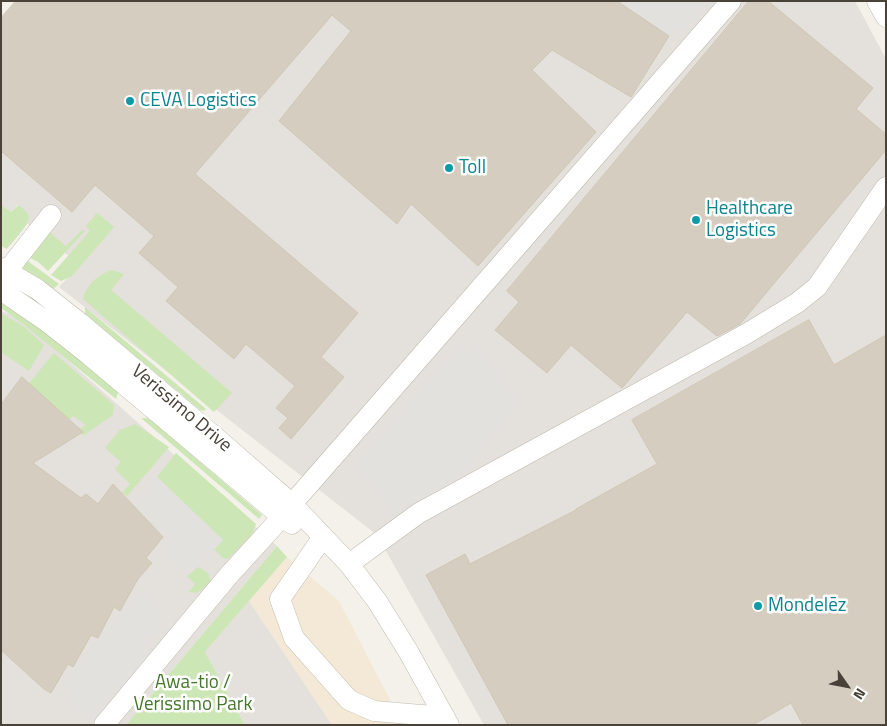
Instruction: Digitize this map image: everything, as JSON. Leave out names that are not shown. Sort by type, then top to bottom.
[{"type":"street","points":[[104,725],[229,575],[731,1]]},
{"type":"street","points":[[349,564],[418,513],[746,334],[797,304],[817,287],[886,188]]},
{"type":"street","points":[[3,276],[51,215]]},
{"type":"street","name":"Verissimo Drive","points":[[3,276],[46,321],[287,510],[349,564],[377,601],[408,651],[447,721]]},
{"type":"street","points":[[320,540],[280,599],[294,638],[349,700],[374,711],[447,721]]},
{"type":"shaded area","points":[[18,1],[855,1],[886,59],[886,725],[484,725],[377,535],[59,287],[80,265],[27,223],[29,218],[18,205],[11,212],[1,205],[1,22]]},
{"type":"shaded area","points":[[617,1],[713,1],[696,22],[669,36]]},
{"type":"shaded area","points":[[1,311],[20,318],[277,546],[126,725],[1,725]]},
{"type":"shaded area","points":[[458,345],[466,354],[473,346],[508,374],[501,381],[523,400],[454,485],[382,521],[386,508],[384,499],[354,466]]},
{"type":"shaded area","points":[[157,477],[223,540],[187,576],[163,553],[171,540],[133,505]]},
{"type":"shaded area","points":[[287,557],[339,601],[403,725],[332,725],[249,601]]},
{"type":"shaded area","points":[[142,589],[163,607],[159,634],[148,635],[144,640],[154,650],[92,721],[79,710],[75,712],[65,704],[70,692],[61,682]]},
{"type":"shaded area","points":[[249,601],[332,725],[245,725],[205,652]]},
{"type":"green space","points":[[1,205],[11,212],[19,205],[29,216],[23,229],[7,249],[1,246]]},
{"type":"green space","points":[[97,213],[114,227],[72,276],[61,281],[51,275],[90,231],[86,226]]},
{"type":"green space","points":[[82,230],[85,231],[48,271],[38,262],[28,257],[48,231],[66,246]]},
{"type":"green space","points":[[25,259],[59,284],[53,289],[23,269]]},
{"type":"green space","points":[[112,270],[124,274],[111,290],[232,393],[214,412],[83,299],[87,289],[94,281],[102,274]]},
{"type":"green space","points":[[1,298],[54,336],[118,392],[116,399],[1,308]]},
{"type":"green space","points":[[85,307],[206,409],[204,411],[200,410],[85,314]]},
{"type":"green space","points":[[1,313],[23,326],[44,345],[29,371],[1,352]]},
{"type":"green space","points":[[54,353],[114,405],[113,415],[84,435],[77,431],[86,425],[73,416],[68,422],[26,387]]},
{"type":"green space","points":[[141,418],[151,420],[262,515],[259,519]]},
{"type":"green space","points":[[135,424],[169,447],[127,496],[122,493],[130,484],[115,469],[121,462],[105,448],[120,430]]},
{"type":"green space","points":[[176,453],[256,524],[252,534],[228,559],[223,558],[214,549],[223,540],[157,477]]},
{"type":"green space","name":"Awa-tio / Verissimo Park","points":[[277,546],[287,557],[205,652],[245,725],[126,725]]},
{"type":"green space","points":[[198,567],[209,574],[210,581],[198,592],[189,592],[195,584],[187,576]]},
{"type":"building","points":[[16,1],[617,1],[669,36],[631,97],[552,50],[532,70],[596,132],[478,266],[411,204],[397,224],[279,121],[351,31],[332,15],[195,174],[358,313],[321,357],[344,377],[291,439],[279,428],[288,418],[276,408],[295,386],[246,344],[234,359],[166,301],[178,287],[139,253],[154,236],[95,185],[72,212],[1,151],[1,18]]},
{"type":"building","name":"Healthcare Logistics","points":[[749,1],[768,1],[873,88],[856,109],[886,134],[886,150],[740,324],[717,336],[687,312],[622,388],[571,345],[547,373],[495,330],[519,302],[507,291]]},
{"type":"building","name":"Mondelēz","points":[[809,320],[834,365],[886,335],[886,725],[803,725],[791,703],[753,725],[508,725],[426,575],[465,554],[470,564],[576,510],[657,464],[632,420]]},
{"type":"building","points":[[22,377],[83,432],[33,463],[81,498],[86,494],[98,504],[113,484],[163,537],[146,558],[152,563],[138,579],[120,611],[114,607],[98,638],[91,635],[73,667],[68,664],[51,693],[44,689],[1,650],[1,405]]},
{"type":"place","name":"CEVA Logistics","points":[[130,101]]},
{"type":"place","name":"Toll","points":[[449,168]]},
{"type":"place","name":"Healthcare Logistics","points":[[696,220]]},
{"type":"place","name":"Mondelēz","points":[[758,606]]}]
